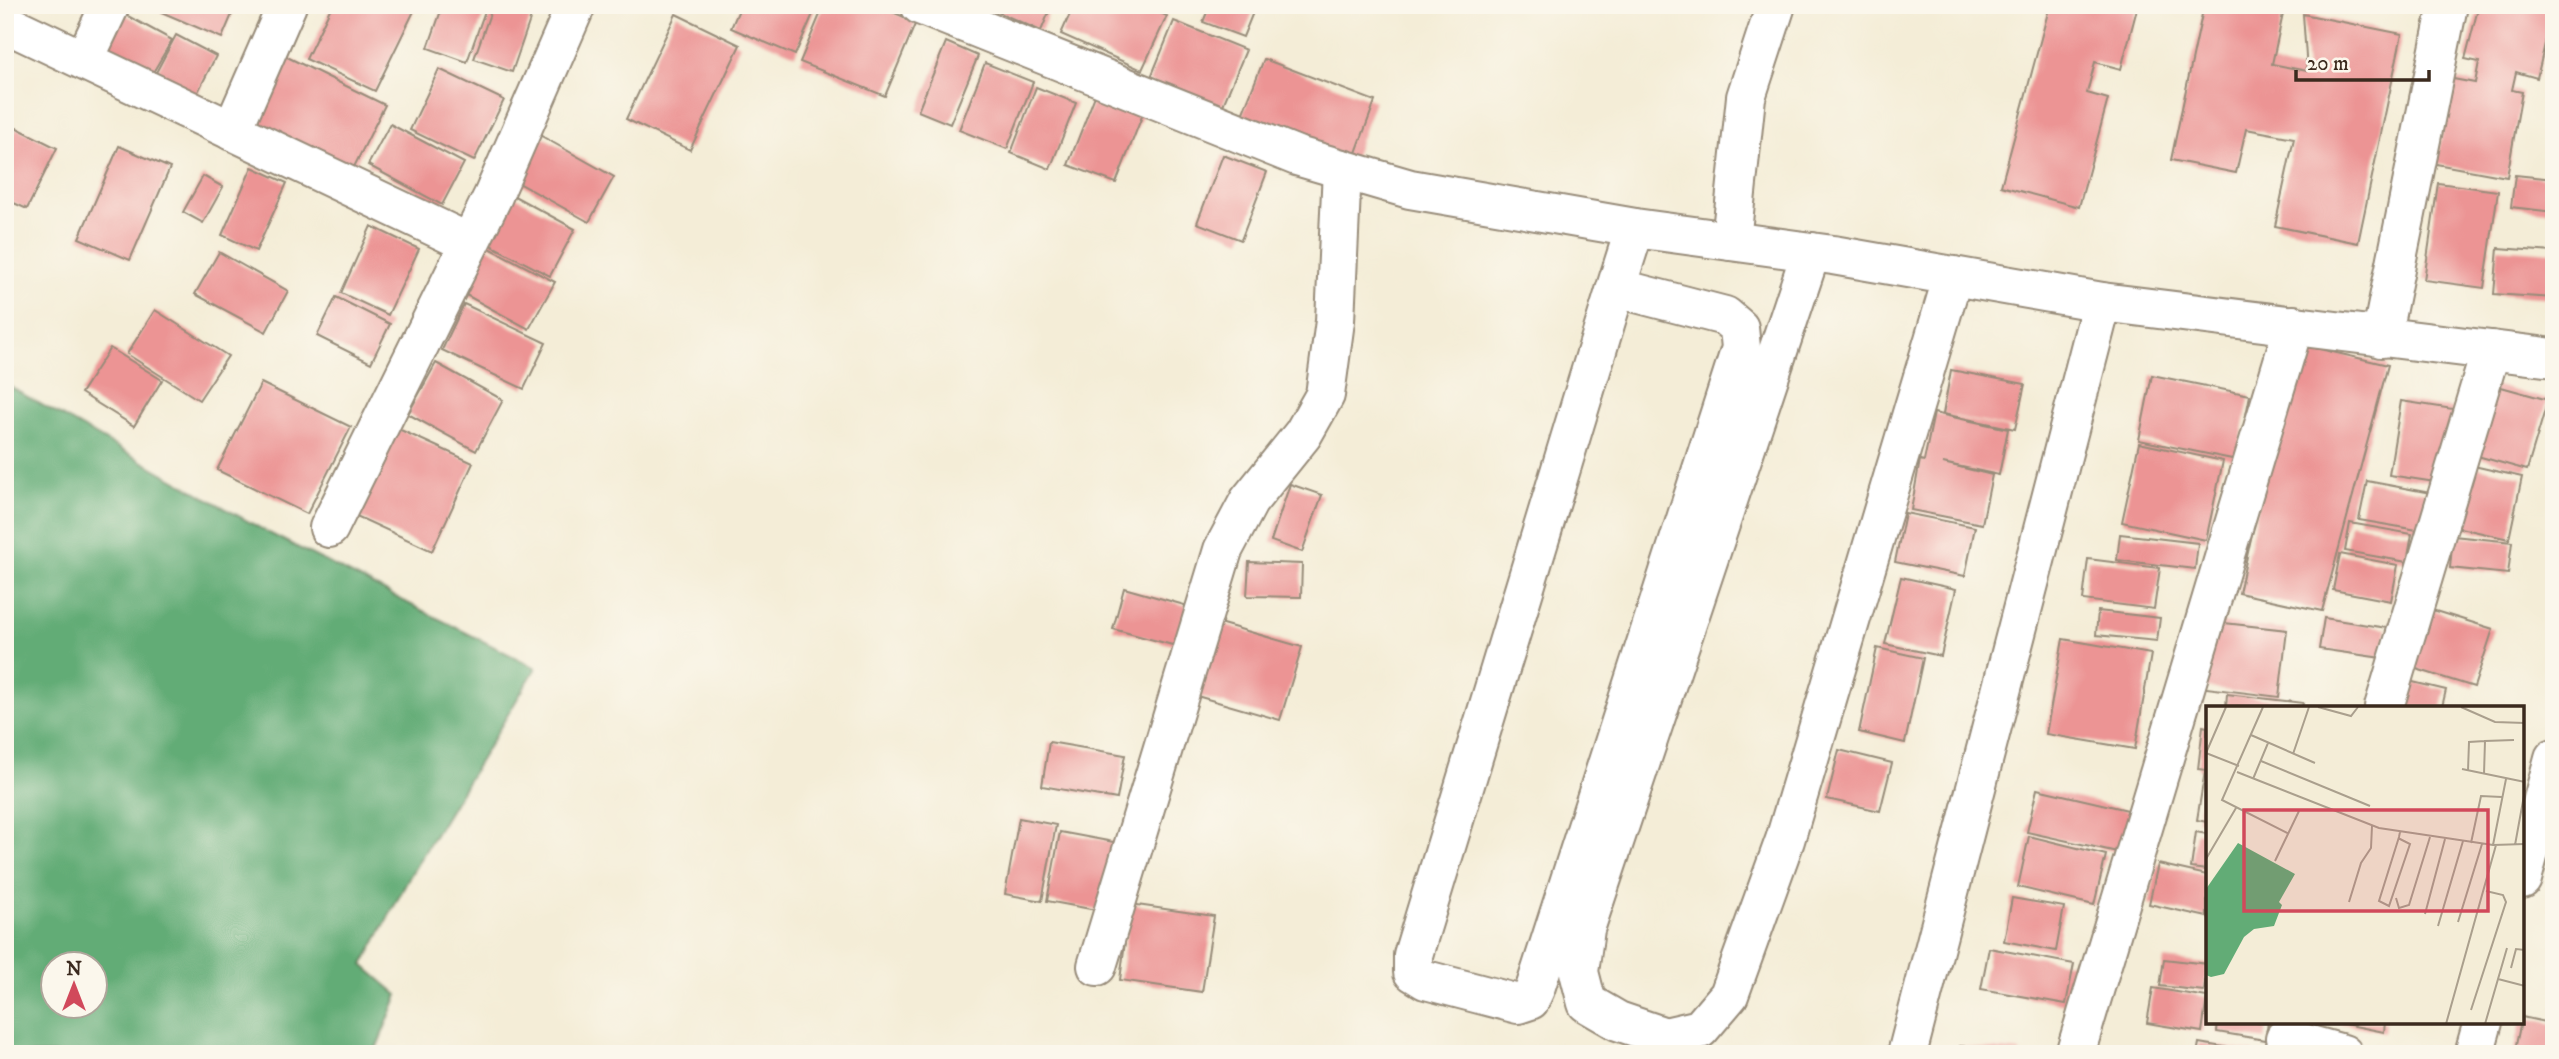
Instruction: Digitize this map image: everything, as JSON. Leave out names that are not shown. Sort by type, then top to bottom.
[{"type":"street","points":[[83,60],[110,5]]},
{"type":"street","points":[[232,131],[287,5]]},
{"type":"street","points":[[328,528],[469,243],[576,5]]},
{"type":"street","points":[[920,5],[1297,156],[1410,189],[1635,228],[1811,252],[2102,302],[2554,358]]},
{"type":"street","points":[[1731,241],[1746,97],[1776,5]]},
{"type":"street","points":[[2381,338],[2448,5]]},
{"type":"street","points":[[5,23],[469,243]]},
{"type":"street","points":[[1097,966],[1223,550],[1249,501],[1303,434],[1325,395],[1335,321],[1342,169]]},
{"type":"street","points":[[1617,288],[1725,316],[1740,328],[1741,348],[1535,989],[1530,1000],[1518,1004],[1426,980],[1413,972],[1413,956],[1635,228]]},
{"type":"street","points":[[1811,252],[1585,929],[1579,972],[1587,1003],[1618,1021],[1665,1037],[1700,1028],[1729,995],[1785,840],[1953,276]]},
{"type":"street","points":[[1907,1054],[2102,302]]},
{"type":"street","points":[[2075,1054],[2294,325]]},
{"type":"street","points":[[2384,706],[2491,351]]},
{"type":"street","points":[[2536,858],[2554,758]]},
{"type":"street","points":[[2474,1054],[2482,1024]]},
{"type":"street","points":[[2285,1038],[2343,1054]]},
{"type":"green space","points":[[5,384],[269,533],[536,668],[410,876],[363,965],[398,995],[374,1054],[5,1054]]},
{"type":"building","points":[[145,5],[236,5],[222,38]]},
{"type":"building","points":[[332,5],[417,5],[375,91],[306,59]]},
{"type":"building","points":[[443,5],[487,5],[467,62],[428,48]]},
{"type":"building","points":[[493,5],[525,5],[534,8],[512,72],[474,59]]},
{"type":"building","points":[[741,5],[817,5],[795,55],[731,28]]},
{"type":"building","points":[[824,5],[876,5],[916,22],[885,96],[800,62]]},
{"type":"building","points":[[982,5],[1052,5],[1041,31]]},
{"type":"building","points":[[1074,5],[1143,5],[1167,16],[1142,70],[1061,34]]},
{"type":"building","points":[[1210,5],[1256,5],[1243,37],[1203,22]]},
{"type":"building","points":[[2050,5],[2138,5],[2121,69],[2095,62],[2087,93],[2108,99],[2079,207],[2001,186]]},
{"type":"building","points":[[2204,5],[2285,5],[2272,64],[2307,71],[2303,14],[2402,34],[2358,243],[2275,226],[2294,138],[2246,129],[2236,173],[2171,160]]},
{"type":"building","points":[[2479,5],[2554,5],[2537,78],[2516,72],[2512,90],[2522,92],[2507,177],[2436,164],[2453,79],[2475,83],[2479,62],[2465,59]]},
{"type":"building","points":[[113,8],[172,40],[148,81],[90,48]]},
{"type":"building","points":[[676,14],[740,45],[690,150],[626,119]]},
{"type":"building","points":[[1174,21],[1246,50],[1221,110],[1149,82]]},
{"type":"building","points":[[176,35],[216,56],[193,102],[152,80]]},
{"type":"building","points":[[946,42],[978,56],[950,124],[918,111]]},
{"type":"building","points":[[283,55],[385,105],[351,173],[249,121]]},
{"type":"building","points":[[1264,59],[1375,101],[1350,169],[1237,128]]},
{"type":"building","points":[[985,63],[1033,82],[1007,149],[959,130]]},
{"type":"building","points":[[439,69],[504,100],[474,161],[410,130]]},
{"type":"building","points":[[1036,87],[1076,103],[1050,169],[1011,153]]},
{"type":"building","points":[[1096,93],[1144,111],[1116,183],[1068,165]]},
{"type":"building","points":[[390,124],[464,163],[442,205],[368,165]]},
{"type":"building","points":[[17,128],[57,148],[27,209],[5,199],[5,151]]},
{"type":"building","points":[[536,133],[614,177],[589,222],[510,178]]},
{"type":"building","points":[[119,146],[170,168],[130,260],[79,238]]},
{"type":"building","points":[[1223,155],[1267,172],[1241,240],[1197,223]]},
{"type":"building","points":[[252,167],[287,183],[256,251],[222,235]]},
{"type":"building","points":[[2515,175],[2554,179],[2554,212],[2511,207]]},
{"type":"building","points":[[203,176],[223,187],[203,223],[183,212]]},
{"type":"building","points":[[2438,183],[2498,191],[2484,288],[2424,280]]},
{"type":"building","points":[[505,191],[575,229],[550,276],[479,239]]},
{"type":"building","points":[[371,226],[419,249],[388,315],[341,293]]},
{"type":"building","points":[[480,243],[555,282],[529,329],[455,289]]},
{"type":"building","points":[[2498,248],[2554,252],[2554,298],[2494,294]]},
{"type":"building","points":[[219,252],[288,291],[266,332],[195,294]]},
{"type":"building","points":[[336,297],[390,324],[371,363],[317,336]]},
{"type":"building","points":[[464,304],[546,343],[524,389],[442,350]]},
{"type":"building","points":[[155,310],[228,356],[199,400],[127,354]]},
{"type":"building","points":[[2294,343],[2388,365],[2322,611],[2239,593]]},
{"type":"building","points":[[110,348],[162,380],[134,426],[81,393]]},
{"type":"building","points":[[436,363],[503,400],[476,451],[408,414]]},
{"type":"building","points":[[1951,370],[2025,384],[2015,429],[1943,414]]},
{"type":"building","points":[[2152,375],[2250,395],[2237,460],[2139,440]]},
{"type":"building","points":[[261,383],[351,427],[307,514],[217,470]]},
{"type":"building","points":[[2494,385],[2548,400],[2527,470],[2474,455]]},
{"type":"building","points":[[2401,401],[2453,409],[2442,483],[2389,475]]},
{"type":"building","points":[[1934,413],[2008,429],[1999,475],[1943,463],[1992,475],[1982,524],[1911,510],[1920,460],[1924,461]]},
{"type":"building","points":[[394,427],[473,463],[432,551],[352,514]]},
{"type":"building","points":[[2139,443],[2223,461],[2206,540],[2122,522]]},
{"type":"building","points":[[2465,464],[2522,477],[2509,539],[2451,526]]},
{"type":"building","points":[[2367,481],[2436,494],[2429,532],[2359,520]]},
{"type":"building","points":[[1290,484],[1322,495],[1302,552],[1271,541]]},
{"type":"building","points":[[1905,513],[1975,527],[1965,576],[1895,562]]},
{"type":"building","points":[[2350,523],[2412,534],[2407,562],[2345,551]]},
{"type":"building","points":[[2120,534],[2198,543],[2195,569],[2117,560]]},
{"type":"building","points":[[2453,536],[2512,542],[2508,574],[2450,568]]},
{"type":"building","points":[[2340,554],[2398,565],[2391,601],[2333,590]]},
{"type":"building","points":[[2088,559],[2160,568],[2154,609],[2083,600]]},
{"type":"building","points":[[1249,562],[1302,564],[1301,597],[1247,596]]},
{"type":"building","points":[[1901,577],[1956,589],[1941,656],[1885,644]]},
{"type":"building","points":[[1124,588],[1202,610],[1191,650],[1113,629]]},
{"type":"building","points":[[2429,609],[2493,629],[2474,687],[2410,667]]},
{"type":"building","points":[[2098,611],[2160,618],[2157,641],[2096,635]]},
{"type":"building","points":[[2324,618],[2387,628],[2382,658],[2319,649]]},
{"type":"building","points":[[1212,621],[1302,647],[1280,720],[1190,694]]},
{"type":"building","points":[[2206,621],[2287,630],[2279,697],[2198,687]]},
{"type":"building","points":[[2063,639],[2151,654],[2135,749],[2046,734]]},
{"type":"building","points":[[1877,648],[1923,658],[1905,743],[1859,732]]},
{"type":"building","points":[[2396,678],[2446,690],[2442,706],[2388,706]]},
{"type":"building","points":[[2227,694],[2303,703],[2302,706],[2226,706]]},
{"type":"building","points":[[2203,726],[2206,727],[2206,770],[2198,769]]},
{"type":"building","points":[[1049,742],[1125,755],[1117,799],[1042,786]]},
{"type":"building","points":[[1839,750],[1892,763],[1880,811],[1827,799]]},
{"type":"building","points":[[2205,771],[2206,822],[2197,820]]},
{"type":"building","points":[[2037,789],[2132,811],[2122,853],[2027,832]]},
{"type":"building","points":[[1019,818],[1056,825],[1042,901],[1005,894]]},
{"type":"building","points":[[1060,832],[1119,843],[1107,912],[1047,901]]},
{"type":"building","points":[[2196,832],[2206,834],[2206,870],[2191,868]]},
{"type":"building","points":[[2029,836],[2106,855],[2094,905],[2018,887]]},
{"type":"building","points":[[2158,864],[2206,875],[2206,917],[2149,904]]},
{"type":"building","points":[[2012,898],[2064,907],[2056,951],[2004,941]]},
{"type":"building","points":[[1130,904],[1214,916],[1202,992],[1120,980]]},
{"type":"building","points":[[1989,948],[2074,964],[2066,1004],[1981,989]]},
{"type":"building","points":[[2164,959],[2206,964],[2204,991],[2160,986]]},
{"type":"building","points":[[2153,988],[2206,997],[2202,1032],[2147,1023]]},
{"type":"building","points":[[2524,1017],[2554,1024],[2554,1054],[2514,1054]]},
{"type":"building","points":[[2218,1024],[2268,1024],[2265,1040],[2217,1032]]},
{"type":"building","points":[[2345,1024],[2385,1024],[2384,1032]]},
{"type":"building","points":[[2199,1043],[2254,1052],[2254,1054],[2197,1054]]},
{"type":"building","points":[[1960,1046],[2020,1052],[2020,1054],[1959,1054]]}]
